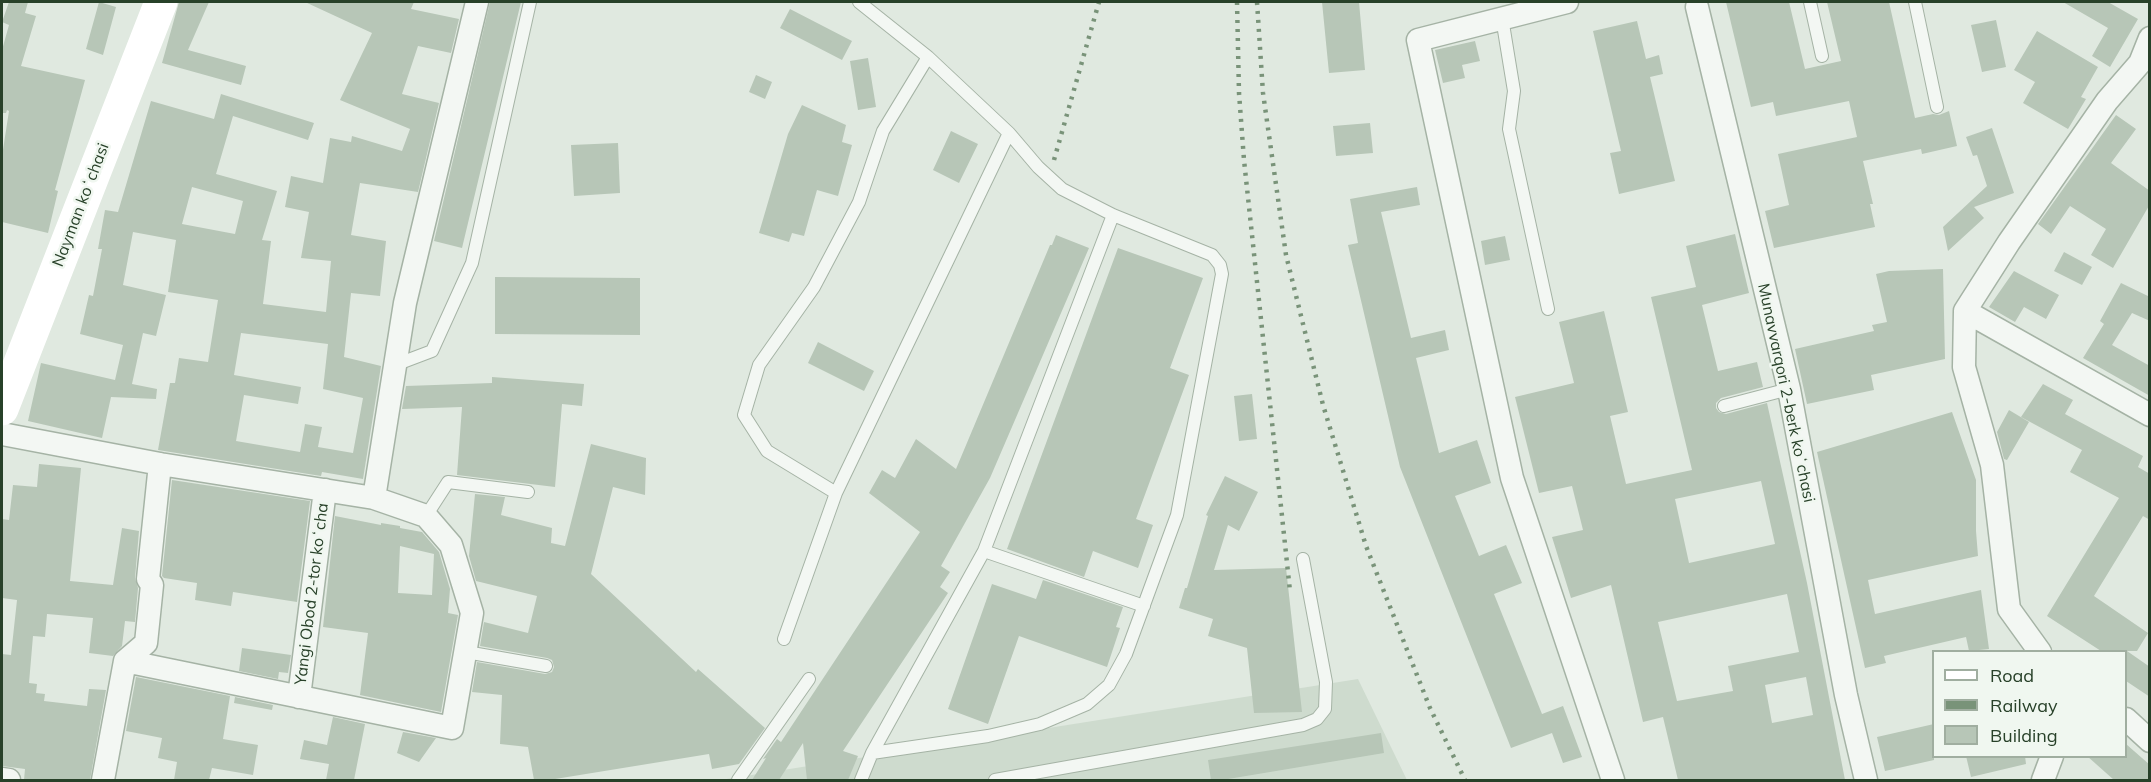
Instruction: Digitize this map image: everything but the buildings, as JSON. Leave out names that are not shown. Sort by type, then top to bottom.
[{"type":"main road","name":"Nayman koʻchasi","points":[[2,409],[161,2]]},
{"type":"street","points":[[374,498],[405,303],[477,2]]},
{"type":"street","points":[[1567,2],[1418,40],[1512,478],[1613,780]]},
{"type":"street","name":"Munavvarqori 2-berk koʻchasi","points":[[1696,7],[1789,389],[1846,695],[1866,780]]},
{"type":"street","points":[[2039,650],[2009,609],[1992,465],[1964,367],[1965,311],[2008,242],[2107,101],[2140,63],[2150,38]]},
{"type":"street","points":[[1965,311],[2150,415]]},
{"type":"street","points":[[2,434],[160,464],[374,498],[426,516],[451,545],[472,613],[452,728],[125,661]]},
{"type":"street","points":[[103,780],[125,661],[146,643],[153,585],[148,579],[160,464]]},
{"type":"street","name":"Yangi Obod 2-tor koʻcha","points":[[299,697],[325,490]]},
{"type":"street","points":[[2127,720],[2150,741]]},
{"type":"street","points":[[2043,780],[2051,758]]},
{"type":"street","points":[[2,778],[9,780]]},
{"type":"lane","points":[[395,365],[432,351],[472,263],[530,2]]},
{"type":"lane","points":[[859,2],[928,57],[1009,133],[1038,167],[1062,189],[1113,215],[1212,255],[1220,264],[1222,274],[1177,515],[1126,654],[1109,685],[1087,704],[1040,724],[987,736],[872,753]]},
{"type":"lane","points":[[1809,2],[1822,56]]},
{"type":"lane","points":[[1915,2],[1937,107]]},
{"type":"lane","points":[[1502,18],[1514,91],[1509,129],[1548,309]]},
{"type":"lane","points":[[836,493],[767,451],[744,415],[759,364],[814,287],[859,202],[883,131],[928,57]]},
{"type":"lane","points":[[784,639],[836,493],[1009,133]]},
{"type":"lane","points":[[861,780],[872,753],[984,551],[1113,215]]},
{"type":"lane","points":[[1724,406],[1789,389]]},
{"type":"lane","points":[[426,516],[448,482],[528,492]]},
{"type":"lane","points":[[984,551],[1144,606]]},
{"type":"lane","points":[[995,780],[1303,725],[1317,719],[1325,709],[1326,682],[1303,559]]},
{"type":"lane","points":[[466,652],[546,666]]},
{"type":"lane","points":[[738,780],[809,679]]},
{"type":"shaded area","points":[[1358,679],[1407,780],[720,780]]},
{"type":"railway","points":[[1054,160],[1099,2]]},
{"type":"railway","points":[[1237,2],[1239,93],[1244,160],[1290,591]]},
{"type":"railway","points":[[1257,2],[1263,93],[1286,255],[1323,405],[1366,546],[1430,708],[1465,780]]}]
